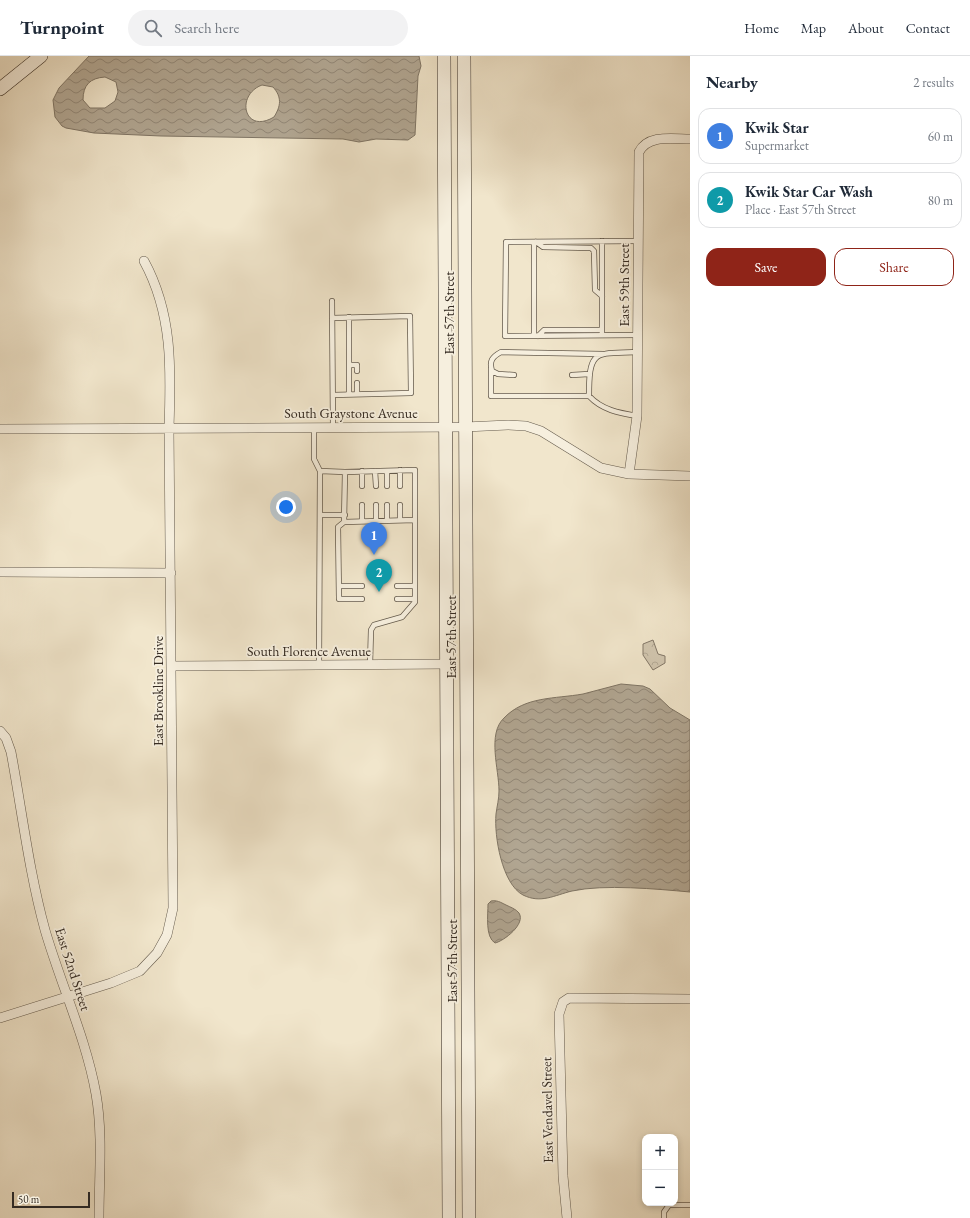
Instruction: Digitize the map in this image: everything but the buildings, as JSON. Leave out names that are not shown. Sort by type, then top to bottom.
[{"type":"main road","points":[[0,89],[41,56]]},
{"type":"main road","name":"East 57th Street","points":[[444,56],[449,1218]]},
{"type":"main road","name":"East 57th Street","points":[[464,56],[469,1218]]},
{"type":"street","name":"East 59th Street","points":[[629,474],[637,416],[638,156],[641,149],[649,141],[690,139]]},
{"type":"street","name":"East Brookline Drive","points":[[1,1018],[140,971],[157,953],[167,935],[172,908],[172,666],[169,428],[171,362],[162,301],[153,278],[144,261]]},
{"type":"street","name":"South Graystone Avenue","points":[[0,429],[526,426],[545,434],[601,468],[629,474],[690,476]]},
{"type":"street","points":[[0,572],[171,573]]},
{"type":"street","name":"South Florence Avenue","points":[[172,666],[447,664]]},
{"type":"street","name":"East 52nd Street","points":[[0,732],[6,738],[11,752],[30,859],[45,930],[90,1062],[97,1095],[99,1122],[99,1218]]},
{"type":"street","name":"East Vendavel Street","points":[[567,1218],[563,1176],[559,1014],[563,1002],[569,998],[690,999]]},
{"type":"lane","points":[[602,241],[602,335]]},
{"type":"lane","points":[[638,241],[506,242],[505,336],[638,335]]},
{"type":"lane","points":[[535,242],[543,248],[591,248],[594,251],[595,290],[602,296]]},
{"type":"lane","points":[[535,242],[536,336]]},
{"type":"lane","points":[[332,301],[333,427]]},
{"type":"lane","points":[[332,318],[410,316],[411,393],[333,395]]},
{"type":"lane","points":[[349,317],[349,394]]},
{"type":"lane","points":[[536,336],[544,330],[602,330]]},
{"type":"lane","points":[[590,396],[491,396],[491,360],[501,352],[602,354],[638,352]]},
{"type":"lane","points":[[602,354],[593,361],[590,374],[590,396],[597,404],[617,412],[637,416]]},
{"type":"lane","points":[[349,365],[357,365],[357,371]]},
{"type":"lane","points":[[491,367],[495,373],[514,375]]},
{"type":"lane","points":[[572,374],[590,374]]},
{"type":"lane","points":[[357,383],[357,394]]},
{"type":"lane","points":[[314,427],[314,459],[320,471],[319,665]]},
{"type":"lane","points":[[400,470],[400,486]]},
{"type":"lane","points":[[320,471],[362,472],[415,470],[415,602],[402,617],[374,625],[370,630],[370,665]]},
{"type":"lane","points":[[375,471],[376,486]]},
{"type":"lane","points":[[387,471],[387,486]]},
{"type":"lane","points":[[344,522],[345,472]]},
{"type":"lane","points":[[362,472],[362,486]]},
{"type":"lane","points":[[362,505],[362,521]]},
{"type":"lane","points":[[376,505],[376,521]]},
{"type":"lane","points":[[387,505],[387,521]]},
{"type":"lane","points":[[400,505],[400,520]]},
{"type":"lane","points":[[320,515],[345,515]]},
{"type":"lane","points":[[362,599],[339,599],[338,527],[344,522],[415,520]]},
{"type":"lane","points":[[339,586],[362,586]]},
{"type":"lane","points":[[397,586],[415,586]]},
{"type":"lane","points":[[397,599],[415,599]]},
{"type":"lane","points":[[664,1218],[664,1212],[669,1205],[690,1205]]},
{"type":"green space","points":[[653,640],[658,654],[665,656],[665,663],[653,670],[643,655],[643,644]]},
{"type":"water","points":[[89,56],[419,56],[421,66],[418,76],[415,135],[408,140],[376,139],[359,142],[343,139],[161,136],[94,133],[66,128],[62,126],[55,117],[53,100],[59,88]],"holes":[[[105,77],[116,82],[118,92],[115,101],[105,108],[90,108],[83,100],[84,90],[91,81]],[[262,85],[273,87],[278,94],[280,102],[274,117],[264,121],[256,121],[250,117],[247,112],[246,104],[248,97],[254,90]]]},
{"type":"water","points":[[621,684],[643,686],[650,689],[670,708],[690,720],[690,892],[615,887],[572,891],[542,899],[530,898],[523,895],[510,881],[505,870],[501,859],[496,834],[499,782],[495,742],[499,725],[512,711],[531,702],[583,694]]},
{"type":"water","points":[[491,901],[495,901],[513,908],[519,913],[520,917],[517,927],[504,939],[495,943],[488,931],[488,904]]},
{"type":"place","name":"Kwik Star","points":[[374,555]]},
{"type":"place","name":"Kwik Star Car Wash","points":[[379,592]]}]
